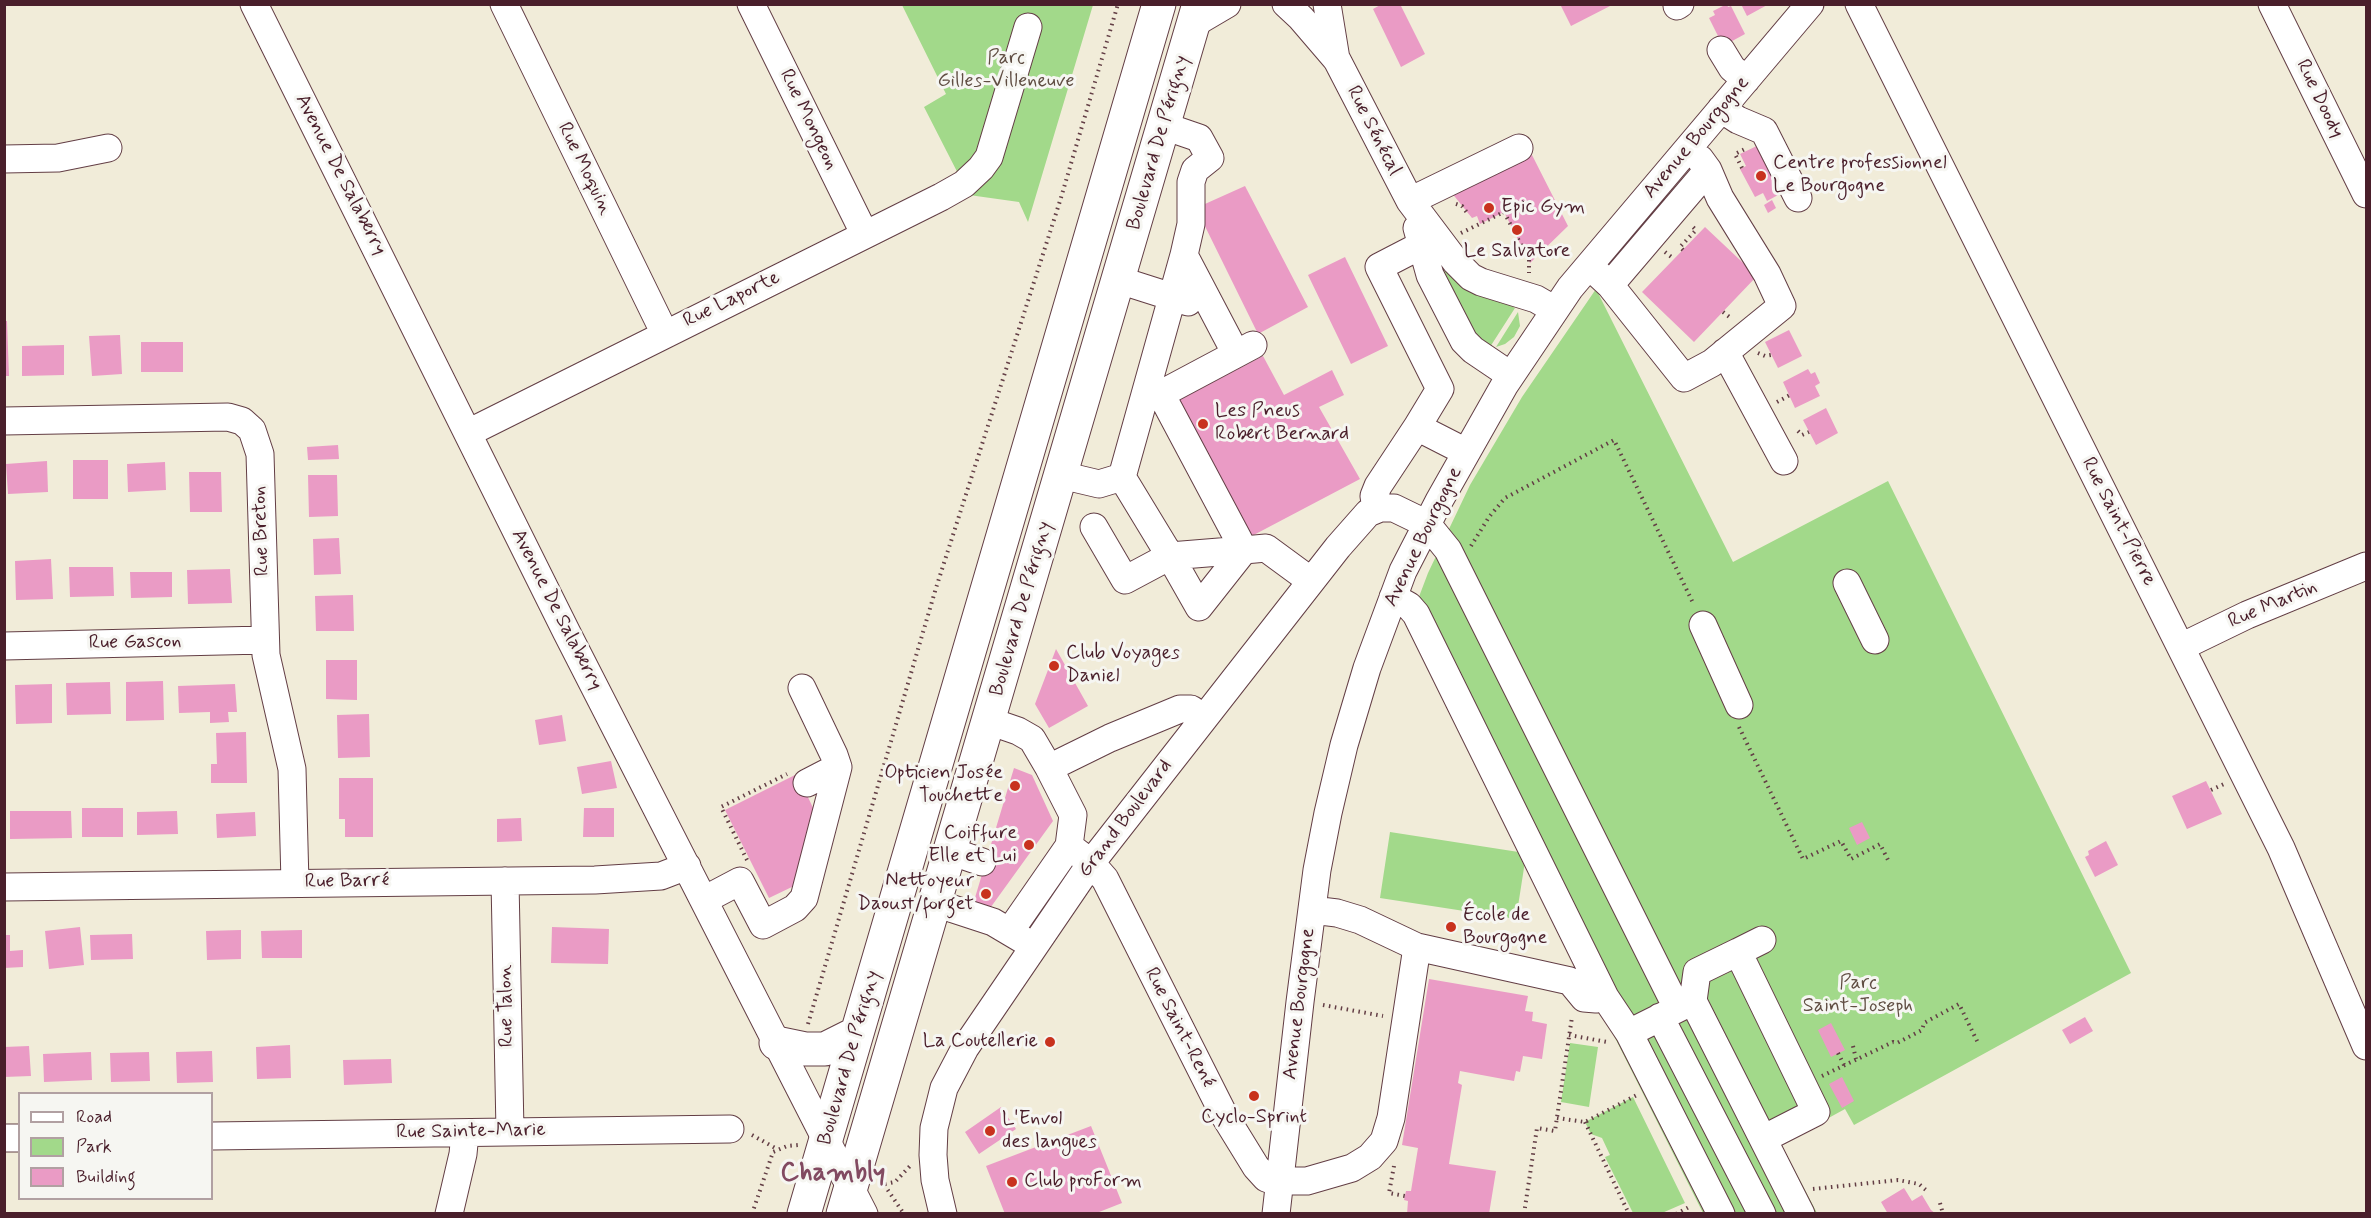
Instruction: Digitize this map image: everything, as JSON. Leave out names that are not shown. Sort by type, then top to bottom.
[{"type":"main road","name":"Boulevard De Périgny","points":[[804,1214],[813,1142],[857,1033],[1159,4]]},
{"type":"main road","name":"Boulevard De Périgny","points":[[853,1205],[935,903],[1196,14]]},
{"type":"main road","points":[[791,1037],[805,1049],[822,1050],[857,1033]]},
{"type":"street","name":"Avenue De Salaberry","points":[[254,4],[567,633],[704,900],[791,1037],[813,1142],[853,1205]]},
{"type":"street","name":"Rue Moquin","points":[[504,4],[665,334]]},
{"type":"street","name":"Rue Mongeon","points":[[751,4],[865,235]]},
{"type":"street","points":[[1196,14],[1227,4]]},
{"type":"street","name":"Rue Sénécal","points":[[1286,4],[1337,60],[1410,201],[1455,262],[1471,277],[1493,288],[1536,299],[1555,310]]},
{"type":"street","name":"Rue Sénécal","points":[[1327,4],[1337,60]]},
{"type":"street","name":"Avenue Bourgogne","points":[[1276,1214],[1312,910],[1335,780],[1367,668],[1393,597],[1427,524],[1466,452],[1510,375],[1555,310],[1589,265],[1810,4]]},
{"type":"street","name":"Rue Saint-Pierre","points":[[1858,4],[2281,848],[2367,1046]]},
{"type":"street","name":"Rue Doody","points":[[2272,4],[2367,194]]},
{"type":"street","name":"Rue Laporte","points":[[468,433],[952,191],[973,176],[988,157],[1028,27]]},
{"type":"street","points":[[1721,51],[1732,68],[1746,80]]},
{"type":"street","points":[[1721,109],[1744,123],[1764,131],[1798,198]]},
{"type":"street","points":[[1122,477],[1154,391],[1191,224],[1191,182],[1195,170],[1210,158],[1199,138],[1164,126]]},
{"type":"street","points":[[4,159],[58,158],[108,148]]},
{"type":"street","points":[[1410,201],[1519,148]]},
{"type":"street","points":[[1589,265],[1610,285],[1684,378],[1712,363],[1782,306],[1767,274],[1720,198],[1708,170],[1688,148]]},
{"type":"street","points":[[1610,285],[1708,170]]},
{"type":"street","points":[[1438,239],[1379,267],[1440,389],[1378,486],[1374,496],[1376,509],[1394,508],[1427,524],[1445,544],[1677,1009],[1772,1206]]},
{"type":"street","name":"Rue Sénécal","points":[[1438,239],[1430,275],[1464,342],[1510,375]]},
{"type":"street","points":[[1154,391],[1245,350],[1212,310],[1184,255]]},
{"type":"street","points":[[1119,280],[1212,310]]},
{"type":"street","points":[[1725,352],[1784,461]]},
{"type":"street","points":[[1154,391],[1244,550]]},
{"type":"street","name":"Rue Breton","points":[[4,421],[228,417],[246,423],[255,435],[260,454],[266,655],[292,769],[295,883]]},
{"type":"street","points":[[1417,427],[1466,452]]},
{"type":"street","points":[[1061,475],[1100,484],[1122,477]]},
{"type":"street","points":[[1122,477],[1199,607],[1244,550]]},
{"type":"street","name":"Grand Boulevard","points":[[943,1214],[935,1180],[933,1148],[936,1116],[944,1088],[965,1048],[1091,863],[1311,581],[1362,519],[1376,509]]},
{"type":"street","points":[[1094,527],[1125,580],[1170,556],[1266,548],[1311,581]]},
{"type":"street","name":"Rue Martin","points":[[2181,647],[2247,615],[2367,566]]},
{"type":"street","points":[[1847,583],[1875,640]]},
{"type":"street","points":[[1393,597],[1416,614],[1605,997],[1629,1033],[1721,1214]]},
{"type":"street","points":[[1703,625],[1739,705]]},
{"type":"street","name":"Rue Gascon","points":[[4,646],[265,640]]},
{"type":"street","points":[[704,900],[740,881],[763,925],[795,908],[806,892],[838,767],[833,752],[801,688]]},
{"type":"street","points":[[1049,768],[1110,738],[1180,709],[1191,709],[1204,718]]},
{"type":"street","points":[[989,722],[1018,731],[1032,739],[1073,815],[1069,846],[1010,932]]},
{"type":"street","points":[[799,777],[838,767]]},
{"type":"street","name":"Rue Saint-René","points":[[1069,846],[1091,863],[1105,879],[1204,1078],[1246,1153],[1264,1176],[1279,1182]]},
{"type":"street","points":[[950,851],[982,862]]},
{"type":"street","name":"Rue Barré","points":[[4,887],[505,881],[661,876],[687,866]]},
{"type":"street","name":"Rue Talon","points":[[505,881],[510,1131]]},
{"type":"street","points":[[935,903],[993,921],[1034,946]]},
{"type":"street","points":[[1312,910],[1337,913],[1360,920],[1417,947],[1570,981],[1584,998],[1605,997]]},
{"type":"street","points":[[1629,1033],[1677,1009],[1697,972],[1762,940]]},
{"type":"street","points":[[1279,1182],[1300,1182],[1321,1178],[1352,1168],[1370,1157],[1384,1141],[1391,1118],[1417,947]]},
{"type":"street","points":[[1738,952],[1816,1112],[1763,1139]]},
{"type":"street","points":[[1677,1009],[1763,1139],[1772,1206]]},
{"type":"street","name":"Rue Sainte-Marie","points":[[213,1136],[736,1130]]},
{"type":"street","points":[[448,1214],[463,1154],[465,1133]]},
{"type":"path","points":[[791,1037],[1060,201],[1118,4]]},
{"type":"path","points":[[1742,168],[1735,154],[1748,147]]},
{"type":"path","points":[[1460,207],[1462,206],[1468,214]]},
{"type":"path","points":[[1438,239],[1480,224],[1504,212],[1528,260],[1529,277]]},
{"type":"path","points":[[1480,224],[1481,230]]},
{"type":"path","points":[[1683,250],[1680,247],[1696,230]]},
{"type":"path","points":[[1798,431],[1802,435],[1809,432]]},
{"type":"path","points":[[1455,563],[1468,552],[1489,517],[1506,498],[1614,440],[1703,625]]},
{"type":"path","points":[[1739,705],[1738,728],[1803,859],[1841,841],[1851,859],[1880,844],[1889,862]]},
{"type":"path","points":[[748,861],[721,807],[799,777]]},
{"type":"path","points":[[1318,1004],[1393,1017]]},
{"type":"path","points":[[1828,1073],[1856,1059],[1864,1058],[1893,1042],[1898,1043],[1922,1030],[1924,1023],[1959,1004],[1979,1045]]},
{"type":"path","points":[[1524,1214],[1537,1128],[1555,1131],[1573,1010]]},
{"type":"path","points":[[1853,1046],[1856,1059]]},
{"type":"path","points":[[1838,1053],[1844,1065]]},
{"type":"path","points":[[1864,1058],[1867,1064]]},
{"type":"path","points":[[1557,1119],[1585,1122],[1636,1095]]},
{"type":"path","points":[[1585,1122],[1629,1214]]},
{"type":"path","points":[[736,1130],[777,1149],[769,1161],[752,1214]]},
{"type":"path","name":"Boulevard De Périgny","points":[[777,1149],[813,1142]]},
{"type":"path","points":[[904,1214],[885,1184],[896,1182],[915,1161]]},
{"type":"path","points":[[1394,1162],[1389,1193],[1405,1196]]},
{"type":"path","points":[[1772,1206],[1898,1180],[1919,1184],[1926,1190]]},
{"type":"path","points":[[1940,1203],[1943,1214]]},
{"type":"green space","name":"Parc Gilles-Villeneuve","points":[[902,5],[1093,5],[1028,222],[1019,202],[969,195],[924,107],[946,94]]},
{"type":"green space","points":[[1446,270],[1515,308],[1490,347],[1479,344],[1440,274]]},
{"type":"green space","name":"Parc Saint-Joseph","points":[[1596,289],[1733,562],[1888,481],[2131,973],[1854,1125],[1845,1109],[1781,1144],[1817,1213],[1703,1213],[1526,855],[1516,919],[1380,898],[1390,832],[1525,853],[1417,602],[1428,573],[1470,485],[1522,397]]},
{"type":"green space","points":[[1518,312],[1520,326],[1514,337],[1496,347]]},
{"type":"green space","points":[[1570,1043],[1598,1047],[1589,1107],[1561,1102]]},
{"type":"green space","points":[[1633,1097],[1685,1203],[1662,1213],[1633,1213],[1605,1157],[1610,1155],[1602,1138],[1591,1134],[1585,1122]]},
{"type":"building","points":[[1382,4],[1400,4],[1425,54],[1401,67],[1373,9]]},
{"type":"building","points":[[1560,4],[1614,4],[1571,26]]},
{"type":"building","points":[[1727,4],[1728,7],[1731,6],[1745,34],[1723,46],[1709,18],[1715,15],[1713,11]]},
{"type":"building","points":[[1741,4],[1769,4],[1747,16]]},
{"type":"building","name":"Centre professionnel Le Bourgogne","points":[[1761,144],[1781,183],[1774,186],[1778,195],[1767,201],[1763,193],[1755,197],[1740,169],[1746,166],[1740,154]]},
{"type":"building","points":[[1532,155],[1568,226],[1530,263],[1504,212],[1480,224],[1477,216],[1472,218],[1451,192]]},
{"type":"building","points":[[1245,186],[1308,307],[1258,334],[1196,208]]},
{"type":"building","points":[[1772,200],[1776,208],[1768,213],[1764,205]]},
{"type":"building","points":[[1705,227],[1757,276],[1694,342],[1642,292]]},
{"type":"building","points":[[1345,257],[1388,346],[1351,364],[1308,275]]},
{"type":"building","points":[[4,321],[7,321],[9,376],[4,376]]},
{"type":"building","points":[[1789,330],[1802,356],[1778,368],[1765,342]]},
{"type":"building","points":[[120,335],[122,374],[92,376],[89,336]]},
{"type":"building","points":[[141,342],[183,342],[183,372],[141,372]]},
{"type":"building","points":[[64,345],[64,375],[22,376],[22,346]]},
{"type":"building","points":[[1263,356],[1284,395],[1332,370],[1344,395],[1319,407],[1360,479],[1248,538],[1177,401]]},
{"type":"building","points":[[1808,369],[1811,374],[1815,372],[1820,383],[1815,386],[1820,396],[1795,408],[1783,382]]},
{"type":"building","points":[[1826,408],[1838,433],[1816,445],[1803,420]]},
{"type":"building","points":[[338,445],[339,459],[308,460],[307,447]]},
{"type":"building","points":[[73,460],[108,460],[108,499],[73,499]]},
{"type":"building","points":[[47,461],[48,492],[8,494],[6,464]]},
{"type":"building","points":[[165,462],[166,490],[128,492],[127,464]]},
{"type":"building","points":[[189,472],[221,472],[222,512],[190,512]]},
{"type":"building","points":[[308,475],[337,475],[338,516],[309,517]]},
{"type":"building","points":[[339,538],[341,574],[314,575],[313,539]]},
{"type":"building","points":[[51,559],[53,599],[16,600],[15,561]]},
{"type":"building","points":[[69,567],[113,567],[114,596],[70,597]]},
{"type":"building","points":[[230,569],[232,603],[188,604],[187,570]]},
{"type":"building","points":[[130,572],[172,572],[172,597],[131,598]]},
{"type":"building","points":[[353,595],[354,631],[316,631],[315,596]]},
{"type":"building","points":[[1056,649],[1088,706],[1049,728],[1035,704]]},
{"type":"building","points":[[326,660],[357,660],[357,700],[326,699]]},
{"type":"building","points":[[163,681],[164,720],[126,721],[126,682]]},
{"type":"building","points":[[110,682],[111,714],[67,715],[66,683]]},
{"type":"building","points":[[52,684],[52,723],[16,724],[15,685]]},
{"type":"building","points":[[235,684],[237,712],[228,712],[229,722],[210,723],[210,712],[179,713],[178,686]]},
{"type":"building","points":[[369,714],[370,757],[338,758],[337,715]]},
{"type":"building","points":[[562,715],[566,741],[539,745],[535,720]]},
{"type":"building","points":[[246,732],[247,783],[211,783],[211,764],[217,764],[216,733]]},
{"type":"building","points":[[611,761],[617,788],[582,794],[577,767]]},
{"type":"building","points":[[1014,768],[1032,775],[1053,821],[988,911],[974,901]]},
{"type":"building","points":[[797,774],[815,812],[796,885],[769,898],[725,810]]},
{"type":"building","points":[[339,778],[373,778],[373,837],[345,837],[345,819],[339,819]]},
{"type":"building","points":[[2206,781],[2222,814],[2187,829],[2172,796]]},
{"type":"building","points":[[82,808],[123,808],[123,837],[82,837]]},
{"type":"building","points":[[584,808],[614,808],[614,837],[583,837]]},
{"type":"building","points":[[10,811],[71,811],[72,838],[10,839]]},
{"type":"building","points":[[177,811],[178,834],[137,835],[137,812]]},
{"type":"building","points":[[255,812],[256,836],[217,838],[216,814]]},
{"type":"building","points":[[521,818],[522,841],[497,842],[497,819]]},
{"type":"building","points":[[1862,822],[1870,838],[1857,845],[1849,828]]},
{"type":"building","points":[[2106,841],[2118,865],[2095,877],[2085,857],[2089,855],[2088,851]]},
{"type":"building","points":[[80,927],[84,965],[49,969],[45,931]]},
{"type":"building","points":[[552,927],[609,929],[608,964],[551,963]]},
{"type":"building","points":[[241,930],[241,959],[207,960],[206,931]]},
{"type":"building","points":[[302,930],[302,958],[262,958],[261,931]]},
{"type":"building","points":[[132,934],[133,959],[91,960],[90,935]]},
{"type":"building","points":[[4,935],[10,935],[10,951],[23,950],[23,967],[4,968]]},
{"type":"building","points":[[1429,979],[1528,996],[1525,1011],[1533,1012],[1532,1021],[1547,1024],[1542,1059],[1523,1056],[1520,1072],[1516,1071],[1514,1081],[1460,1071],[1458,1083],[1462,1085],[1449,1164],[1496,1171],[1489,1214],[1407,1214],[1408,1201],[1404,1200],[1406,1191],[1411,1191],[1418,1148],[1402,1145]]},
{"type":"building","points":[[2085,1017],[2093,1031],[2070,1044],[2062,1030]]},
{"type":"building","points":[[1831,1023],[1845,1050],[1831,1057],[1818,1030]]},
{"type":"building","points":[[290,1045],[291,1078],[257,1079],[256,1047]]},
{"type":"building","points":[[29,1046],[31,1076],[4,1077],[4,1047]]},
{"type":"building","points":[[212,1051],[213,1082],[177,1083],[176,1052]]},
{"type":"building","points":[[91,1052],[92,1080],[44,1082],[43,1054]]},
{"type":"building","points":[[149,1052],[150,1081],[111,1082],[110,1053]]},
{"type":"building","points":[[391,1059],[392,1083],[344,1085],[343,1060]]},
{"type":"building","points":[[1842,1077],[1854,1101],[1842,1108],[1829,1084]]},
{"type":"building","name":"L'Envol des langues","points":[[1001,1107],[1016,1129],[979,1154],[965,1132]]},
{"type":"building","points":[[1091,1126],[1122,1203],[1094,1214],[1005,1214],[986,1166]]},
{"type":"building","points":[[1904,1188],[1912,1201],[1922,1195],[1936,1214],[1888,1214],[1881,1202]]},
{"type":"place","name":"Centre professionnel Le Bourgogne","points":[[1761,176]]},
{"type":"place","name":"Epic Gym","points":[[1489,208]]},
{"type":"place","name":"Le Salvatore","points":[[1517,230]]},
{"type":"place","name":"Les Pneus Robert Bernard","points":[[1203,424]]},
{"type":"place","name":"Club Voyages Daniel","points":[[1054,666]]},
{"type":"place","name":"Opticien Josée Touchette","points":[[1015,786]]},
{"type":"place","name":"Coiffure Elle et Lui","points":[[1029,845]]},
{"type":"place","name":"Nettoyeur Daoust/forget","points":[[986,894]]},
{"type":"place","name":"École de Bourgogne","points":[[1451,927]]},
{"type":"place","name":"La Coutellerie","points":[[1050,1042]]},
{"type":"place","name":"Cyclo-Sprint","points":[[1254,1096]]},
{"type":"place","name":"L'Envol des langues","points":[[990,1131]]},
{"type":"place","name":"Club proForm","points":[[1012,1182]]},
{"type":"district","name":"Chambly","points":[[833,1175]]}]
